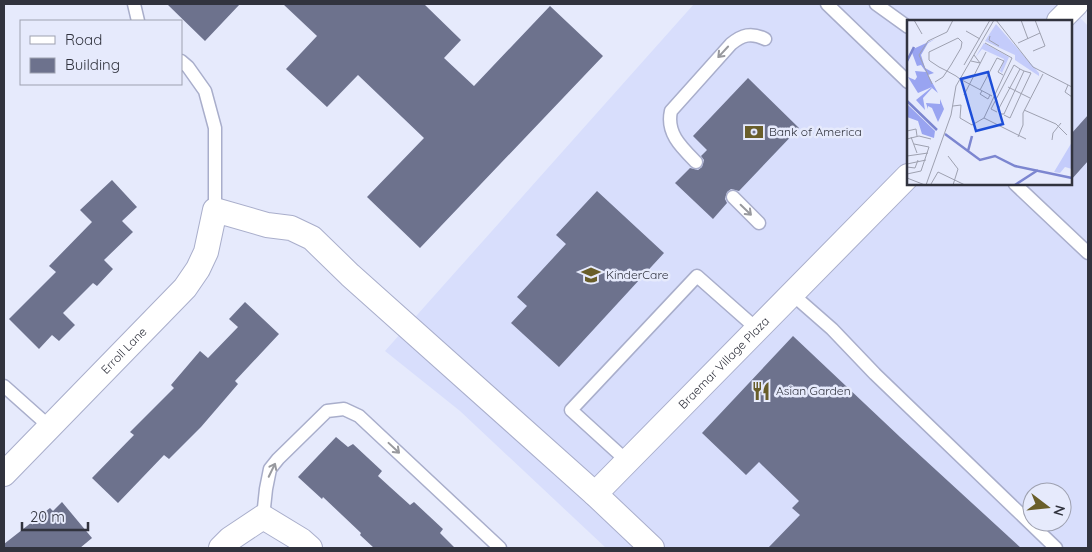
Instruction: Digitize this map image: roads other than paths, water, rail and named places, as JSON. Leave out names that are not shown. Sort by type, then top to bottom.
[{"type":"street","points":[[1060,20],[1076,4]]},
{"type":"street","name":"Braemar Village Plaza","points":[[595,494],[907,177]]},
{"type":"street","points":[[215,210],[267,226],[291,228],[312,238],[350,275],[595,494],[652,548]]},
{"type":"street","name":"Erroll Lane","points":[[4,474],[185,288],[198,269],[206,252],[215,210]]},
{"type":"street","points":[[221,548],[230,539],[263,517],[301,540],[310,548]]},
{"type":"lane","points":[[134,4],[138,20]]},
{"type":"lane","points":[[827,4],[907,81]]},
{"type":"lane","points":[[876,4],[907,26]]},
{"type":"lane","points":[[696,162],[679,145],[671,131],[669,120],[671,111],[676,103],[731,44],[747,34],[757,35],[765,39]]},
{"type":"lane","points":[[182,62],[188,67],[205,91],[215,128],[215,210]]},
{"type":"lane","points":[[1016,185],[1088,254]]},
{"type":"lane","points":[[732,198],[759,223]]},
{"type":"lane","points":[[628,461],[571,410],[697,276],[757,329]]},
{"type":"lane","points":[[792,294],[832,329],[882,380],[1056,548]]},
{"type":"lane","points":[[4,386],[50,427]]},
{"type":"lane","points":[[263,517],[270,469],[327,411],[344,409],[359,416],[500,548]]},
{"type":"place","name":"Bank of America","points":[[754,132]]},
{"type":"place","name":"KinderCare","points":[[591,275]]},
{"type":"place","name":"Asian Garden","points":[[761,391]]}]
